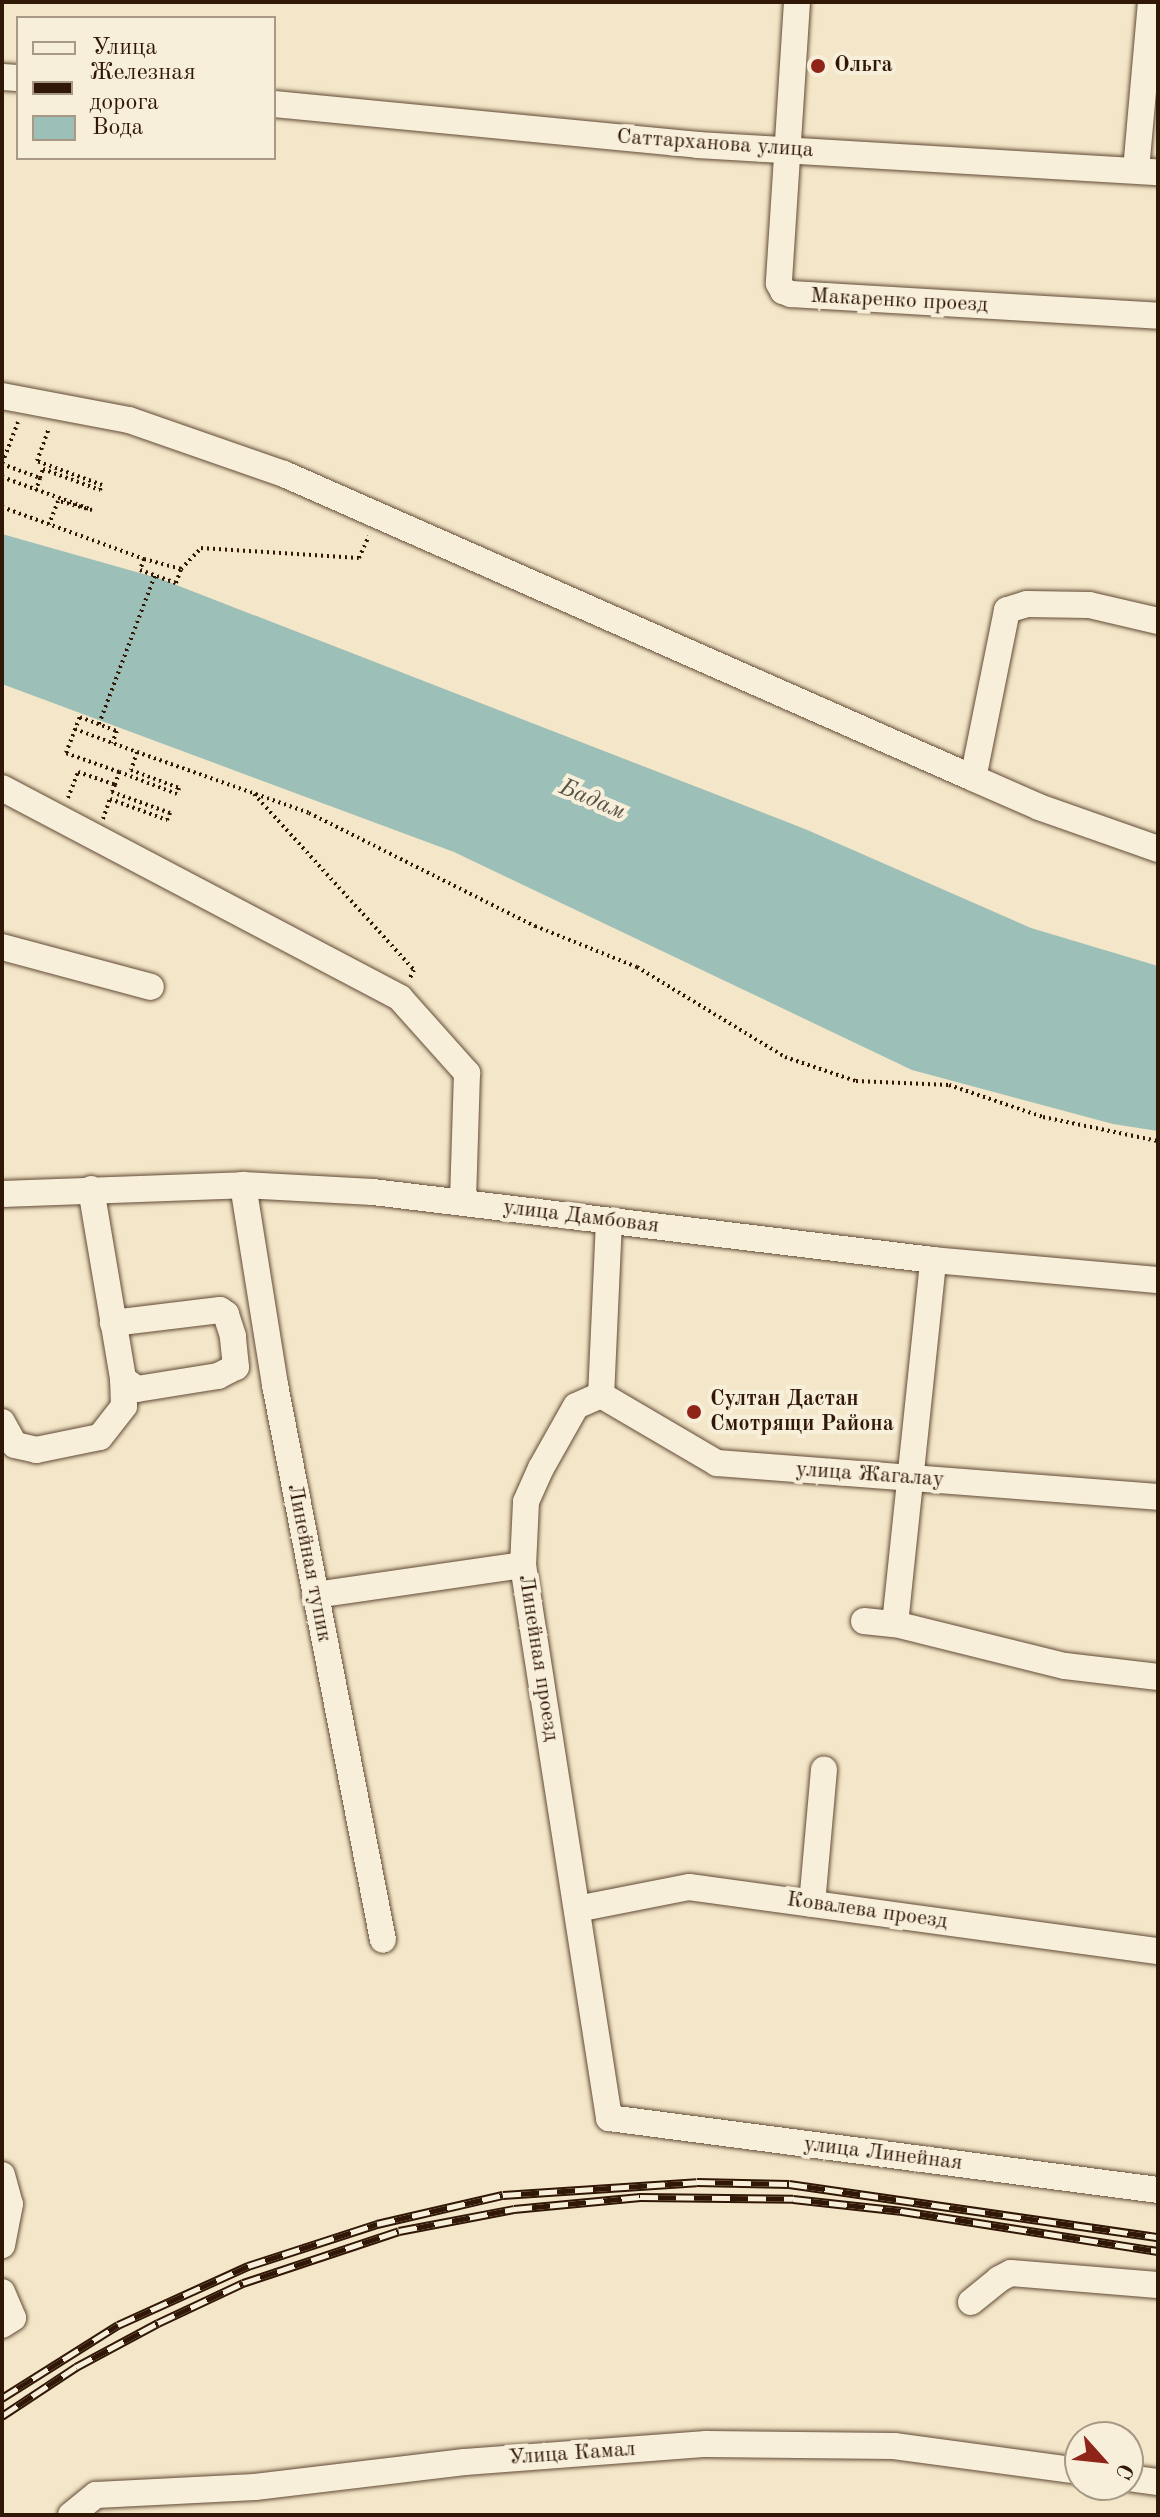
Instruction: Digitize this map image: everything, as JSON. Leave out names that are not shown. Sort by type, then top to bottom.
[{"type":"street","points":[[788,150],[797,2]]},
{"type":"street","points":[[1147,171],[1151,2]]},
{"type":"street","name":"Саттарханова улица","points":[[276,104],[698,145],[1147,171]]},
{"type":"street","name":"Макаренко проезд","points":[[788,150],[779,283],[791,294],[1158,316]]},
{"type":"street","points":[[2,396],[129,420],[284,474],[1039,807],[1158,849]]},
{"type":"street","points":[[973,778],[1007,610],[1027,604],[1089,605],[1158,621]]},
{"type":"street","points":[[10,799],[96,837],[400,998],[467,1073],[463,1203]]},
{"type":"street","points":[[2,947],[151,987]]},
{"type":"street","name":"улица Дамбовая","points":[[2,1194],[243,1185],[373,1192],[933,1260],[1158,1280]]},
{"type":"street","name":"Линейная тупик","points":[[243,1185],[275,1385],[383,1940]]},
{"type":"street","points":[[2,1422],[15,1445],[36,1450],[100,1437],[124,1406],[123,1379],[91,1189]]},
{"type":"street","points":[[601,1395],[609,1221]]},
{"type":"street","points":[[895,1624],[933,1260]]},
{"type":"street","points":[[113,1323],[220,1310],[226,1314],[233,1336],[237,1359],[232,1371],[137,1389],[123,1379]]},
{"type":"street","name":"улица Жагалау","points":[[601,1395],[717,1463],[1158,1497]]},
{"type":"street","name":"Линейная проезд","points":[[601,1395],[576,1406],[541,1468],[526,1502],[523,1565],[609,2118]]},
{"type":"street","points":[[315,1595],[523,1565]]},
{"type":"street","points":[[864,1621],[895,1624],[1065,1666],[1158,1677]]},
{"type":"street","points":[[812,1904],[824,1770]]},
{"type":"street","name":"Ковалева проезд","points":[[577,1909],[689,1887],[1158,1951]]},
{"type":"street","name":"улица Линейная","points":[[609,2118],[1158,2190]]},
{"type":"street","points":[[2,2175],[10,2204],[2,2245]]},
{"type":"street","points":[[971,2302],[1011,2273],[1158,2285]]},
{"type":"street","points":[[2,2292],[6,2325]]},
{"type":"street","name":"Улица Камал","points":[[71,2515],[96,2495],[255,2487],[465,2462],[706,2444],[894,2446],[1064,2469]]},
{"type":"path","points":[[36,490],[43,469],[100,490],[102,485],[37,461],[57,407]]},
{"type":"path","points":[[12,438],[2,464],[40,478]]},
{"type":"path","points":[[2,477],[92,510],[58,501],[49,524]]},
{"type":"path","points":[[2,507],[144,559],[181,569]]},
{"type":"path","points":[[144,559],[140,570],[176,583],[181,569],[201,548],[359,558],[378,516]]},
{"type":"path","points":[[99,724],[155,575]]},
{"type":"path","points":[[112,743],[117,731],[80,717],[66,753],[177,794],[179,788],[131,770],[137,752]]},
{"type":"path","points":[[75,729],[309,813],[535,926],[637,967],[785,1057],[856,1081],[949,1085],[1043,1117],[1158,1141]]},
{"type":"path","points":[[69,796],[78,772],[115,785]]},
{"type":"path","points":[[96,837],[110,799],[167,820],[170,813],[112,792],[119,772]]},
{"type":"path","points":[[252,792],[414,970],[400,998]]},
{"type":"water","name":"Бадам","points":[[2,534],[161,579],[805,829],[1031,928],[1158,966],[1158,1131],[1113,1124],[912,1070],[454,852],[2,684]]},
{"type":"railway","points":[[2,2398],[118,2325],[248,2266],[377,2224],[503,2195],[697,2182],[789,2184],[1158,2237]]},
{"type":"railway","points":[[2,2416],[76,2367],[158,2323],[243,2283],[399,2231],[514,2209],[640,2197],[793,2199],[902,2211],[1158,2251]]},
{"type":"place","name":"Ольга","points":[[818,66]]},
{"type":"place","name":"Султан Дастан Смотрящи Района","points":[[694,1412]]}]
